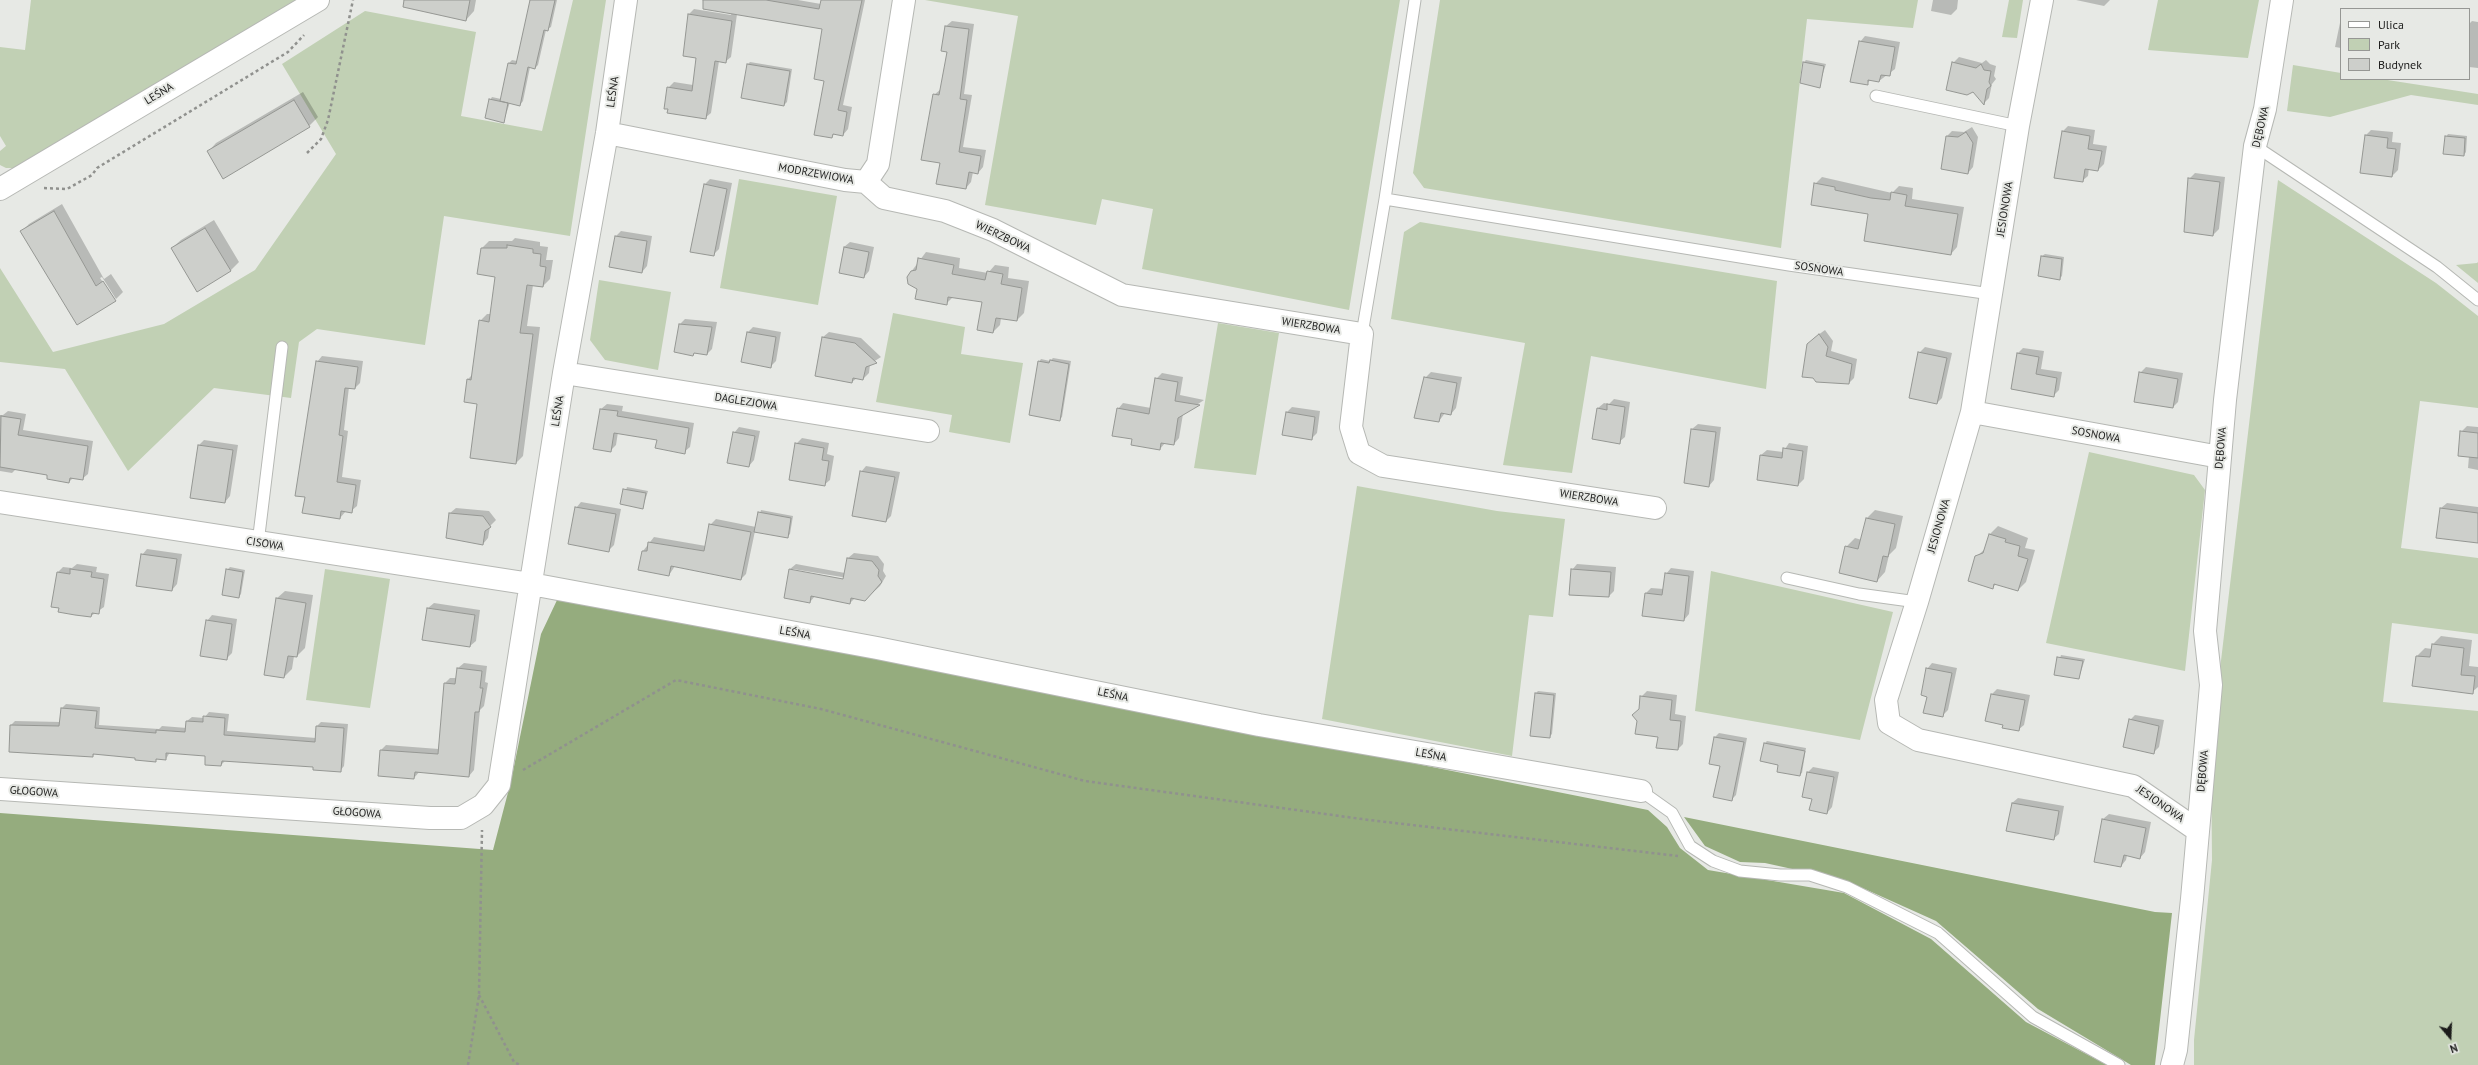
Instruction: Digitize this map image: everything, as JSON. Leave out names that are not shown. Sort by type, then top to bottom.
[{"type":"street","name":"LEŚNA","points":[[1,187],[318,0]]},
{"type":"street","name":"LEŚNA","points":[[626,0],[607,133],[564,373],[531,584],[877,648],[1259,725],[1641,791]]},
{"type":"street","name":"MODRZEWIOWA","points":[[607,133],[845,180],[866,182],[878,164],[904,0]]},
{"type":"street","name":"JESIONOWA","points":[[2042,0],[2018,126],[1972,412],[1917,602],[1886,700],[1889,723],[1918,740],[2133,786],[2197,830]]},
{"type":"street","name":"DĘBOWA","points":[[2172,1065],[2176,1050],[2192,899],[2211,685],[2205,631],[2220,457],[2255,146],[2265,109],[2282,0]]},
{"type":"street","name":"WIERZBOWA","points":[[866,182],[884,198],[945,211],[993,230],[1122,295],[1362,334],[1351,427],[1360,453],[1383,466],[1655,508]]},
{"type":"street","name":"DAGLEZJOWA","points":[[564,373],[928,431]]},
{"type":"street","name":"SOSNOWA","points":[[1972,412],[2220,457]]},
{"type":"street","name":"CISOWA","points":[[0,502],[531,584]]},
{"type":"street","name":"GŁOGOWA","points":[[0,789],[430,818],[461,818],[483,805],[499,785],[531,584]]},
{"type":"lane","points":[[1362,334],[1385,199],[1415,0]]},
{"type":"lane","points":[[1876,96],[2018,126]]},
{"type":"lane","points":[[2255,146],[2437,267],[2478,300]]},
{"type":"lane","name":"SOSNOWA","points":[[1385,199],[1789,265],[1991,294]]},
{"type":"lane","points":[[258,543],[282,347]]},
{"type":"lane","points":[[1787,578],[1859,594],[1917,602]]},
{"type":"lane","points":[[1641,791],[1672,813],[1690,846],[1713,861],[1740,870],[1780,875],[1810,875],[1854,890],[1938,933],[2033,1017],[2119,1065]]},
{"type":"path","points":[[307,153],[318,143],[327,125],[353,0]]},
{"type":"path","points":[[36,188],[67,189],[72,187],[92,175],[97,168],[288,52],[308,31]]},
{"type":"path","points":[[499,785],[676,680],[821,709],[1085,781],[1369,820],[1713,861]]},
{"type":"path","points":[[468,1065],[479,995],[483,805]]},
{"type":"path","points":[[479,995],[514,1062],[520,1065]]},
{"type":"green space","points":[[31,0],[298,0],[17,168],[6,168],[0,165],[0,151],[6,146],[0,136],[0,47],[25,50]]},
{"type":"green space","points":[[573,0],[606,0],[570,236],[444,216],[425,345],[317,329],[299,342],[291,398],[214,388],[128,471],[65,369],[0,362],[0,268],[53,352],[164,324],[255,270],[336,154],[282,64],[365,11],[476,32],[461,116],[542,131]]},
{"type":"green space","points":[[925,0],[1400,0],[1349,310],[1142,269],[1153,209],[1102,199],[1096,225],[985,205],[1018,16]]},
{"type":"green space","points":[[1440,0],[1918,0],[1913,28],[1807,19],[1781,248],[1424,188],[1413,173]]},
{"type":"green space","points":[[2009,0],[2023,0],[2017,38],[2002,37]]},
{"type":"green space","points":[[2158,0],[2259,0],[2248,58],[2148,50]]},
{"type":"green space","points":[[2293,65],[2340,73],[2340,80],[2387,80],[2478,94],[2478,105],[2411,95],[2330,117],[2287,111]]},
{"type":"green space","points":[[739,179],[837,196],[818,305],[720,288]]},
{"type":"green space","points":[[2278,180],[2436,283],[2478,316],[2478,408],[2420,401],[2401,548],[2478,558],[2478,634],[2392,623],[2383,702],[2478,711],[2478,1065],[2194,1065],[2194,1040],[2212,860],[2211,745]]},
{"type":"green space","points":[[1420,222],[1777,281],[1766,389],[1591,356],[1572,473],[1503,465],[1525,343],[1391,319],[1404,232]]},
{"type":"green space","points":[[2478,262],[2478,283],[2456,265],[2477,263]]},
{"type":"green space","points":[[599,280],[671,292],[658,370],[605,360],[590,340]]},
{"type":"green space","points":[[893,313],[965,327],[961,354],[1023,363],[1010,443],[949,432],[952,415],[876,402]]},
{"type":"green space","points":[[1218,323],[1279,333],[1256,475],[1194,468]]},
{"type":"green space","points":[[2089,452],[2194,475],[2205,490],[2185,671],[2046,643]]},
{"type":"green space","points":[[1357,486],[1497,511],[1565,519],[1553,617],[1529,615],[1512,756],[1322,719]]},
{"type":"green space","points":[[325,569],[390,579],[370,708],[306,700]]},
{"type":"green space","points":[[1711,571],[1893,612],[1860,740],[1695,711]]},
{"type":"green space","points":[[558,598],[1151,711],[1648,810],[1667,827],[1680,848],[1708,870],[1844,893],[1931,939],[2026,1022],[2107,1065],[0,1065],[0,813],[493,850],[511,781],[541,634]]},
{"type":"green space","points":[[1684,817],[2155,912],[2172,913],[2155,1065],[2131,1065],[2038,1009],[1936,921],[1847,881],[1765,863],[1740,862],[1705,846]]},
{"type":"building","points":[[404,0],[470,0],[466,21],[403,7]]},
{"type":"building","points":[[530,0],[555,0],[548,31],[544,30],[535,69],[528,67],[520,106],[500,101],[508,63],[516,64]]},
{"type":"building","points":[[703,0],[766,0],[819,9],[821,0],[862,0],[838,110],[847,112],[843,136],[833,134],[832,138],[814,135],[824,81],[814,79],[822,29],[703,9]]},
{"type":"building","points":[[688,14],[732,21],[726,63],[715,61],[706,119],[667,113],[668,109],[664,109],[667,87],[692,91],[696,58],[683,56]]},
{"type":"building","points":[[945,26],[969,29],[960,99],[967,100],[959,152],[981,156],[978,174],[969,172],[966,189],[936,184],[940,163],[921,160],[933,94],[939,95],[947,52],[941,51]]},
{"type":"building","points":[[1859,41],[1895,47],[1890,76],[1881,75],[1879,82],[1868,80],[1868,85],[1850,82]]},
{"type":"building","points":[[1803,62],[1824,66],[1820,88],[1800,83]]},
{"type":"building","points":[[1952,62],[1976,68],[1981,64],[1984,70],[1991,71],[1989,82],[1991,86],[1987,89],[1984,105],[1973,92],[1967,95],[1946,90]]},
{"type":"building","points":[[747,64],[790,71],[784,106],[741,98]]},
{"type":"building","points":[[489,99],[508,103],[504,123],[485,118]]},
{"type":"building","points":[[294,100],[310,127],[223,179],[207,151]]},
{"type":"building","points":[[2062,131],[2090,136],[2088,149],[2102,151],[2098,171],[2085,169],[2083,182],[2054,178]]},
{"type":"building","points":[[1966,132],[1973,143],[1968,174],[1941,169],[1946,136],[1958,137]]},
{"type":"building","points":[[2365,135],[2388,138],[2387,148],[2396,149],[2392,177],[2360,173]]},
{"type":"building","points":[[2445,136],[2465,138],[2464,156],[2443,154]]},
{"type":"building","points":[[2188,178],[2220,182],[2213,236],[2184,232]]},
{"type":"building","points":[[1814,183],[1835,187],[1835,190],[1871,198],[1890,200],[1891,192],[1907,195],[1905,206],[1958,214],[1951,255],[1864,241],[1868,214],[1811,205]]},
{"type":"building","points":[[704,184],[727,189],[714,256],[690,252]]},
{"type":"building","points":[[54,211],[96,286],[103,281],[116,301],[77,325],[20,231]]},
{"type":"building","points":[[205,228],[231,271],[197,292],[171,248]]},
{"type":"building","points":[[615,236],[647,241],[642,273],[609,267]]},
{"type":"building","points":[[507,245],[533,249],[533,253],[541,254],[540,266],[546,267],[543,287],[527,285],[520,333],[533,334],[516,464],[470,458],[477,404],[464,402],[467,379],[471,380],[479,320],[489,322],[495,277],[477,274],[481,248],[507,248]]},
{"type":"building","points":[[844,247],[869,252],[864,278],[839,273]]},
{"type":"building","points":[[2041,256],[2062,259],[2060,280],[2038,276]]},
{"type":"building","points":[[918,258],[954,265],[952,274],[985,280],[987,271],[1003,274],[1001,284],[1022,288],[1017,321],[996,318],[993,333],[977,330],[982,302],[948,297],[947,305],[915,299],[917,289],[908,284],[907,277],[911,271],[916,270]]},
{"type":"building","points":[[679,324],[712,327],[707,355],[694,353],[693,356],[674,352]]},
{"type":"building","points":[[747,332],[776,337],[771,368],[741,362]]},
{"type":"building","points":[[1819,334],[1828,347],[1826,356],[1852,364],[1849,384],[1816,382],[1813,378],[1802,377],[1807,344]]},
{"type":"building","points":[[822,337],[855,343],[877,363],[866,367],[863,380],[853,378],[852,383],[815,376]]},
{"type":"building","points":[[1918,352],[1947,358],[1937,404],[1909,398]]},
{"type":"building","points":[[2017,353],[2039,357],[2036,374],[2057,378],[2054,397],[2011,389]]},
{"type":"building","points":[[1050,360],[1069,364],[1060,421],[1029,415],[1038,361],[1049,363]]},
{"type":"building","points":[[316,361],[358,367],[355,389],[345,388],[339,435],[343,436],[337,482],[356,485],[352,513],[341,511],[340,519],[302,513],[305,497],[295,496]]},
{"type":"building","points":[[2139,372],[2178,379],[2173,408],[2134,402]]},
{"type":"building","points":[[1424,377],[1457,383],[1451,415],[1441,413],[1439,422],[1414,418]]},
{"type":"building","points":[[1155,378],[1178,382],[1175,401],[1200,405],[1178,418],[1174,445],[1161,443],[1160,450],[1131,445],[1132,439],[1112,436],[1117,408],[1149,414]]},
{"type":"building","points":[[1607,404],[1625,407],[1620,444],[1592,439],[1597,408],[1607,410]]},
{"type":"building","points":[[600,409],[618,411],[617,416],[689,428],[685,454],[655,448],[657,440],[614,433],[611,452],[593,449]]},
{"type":"building","points":[[1286,412],[1315,417],[1312,440],[1282,435]]},
{"type":"building","points":[[1,416],[21,419],[18,435],[88,446],[83,480],[70,478],[69,483],[47,479],[47,475],[0,467]]},
{"type":"building","points":[[1691,429],[1716,432],[1709,487],[1684,483]]},
{"type":"building","points":[[2460,431],[2478,433],[2478,458],[2458,456]]},
{"type":"building","points":[[733,432],[755,436],[749,467],[727,463]]},
{"type":"building","points":[[795,443],[824,448],[822,460],[829,461],[825,486],[789,480]]},
{"type":"building","points":[[198,445],[233,450],[225,503],[190,498]]},
{"type":"building","points":[[1783,448],[1803,451],[1798,486],[1757,480],[1760,455],[1782,458]]},
{"type":"building","points":[[860,471],[895,477],[886,522],[852,516]]},
{"type":"building","points":[[623,489],[646,493],[643,509],[620,504]]},
{"type":"building","points":[[575,507],[616,514],[609,552],[568,544]]},
{"type":"building","points":[[2440,508],[2478,513],[2478,543],[2436,538]]},
{"type":"building","points":[[758,512],[791,518],[788,538],[754,532]]},
{"type":"building","points":[[449,513],[483,516],[491,527],[485,531],[483,545],[446,538]]},
{"type":"building","points":[[1866,518],[1895,524],[1888,557],[1883,556],[1877,582],[1839,573],[1845,546],[1858,549]]},
{"type":"building","points":[[709,524],[751,532],[741,580],[671,566],[669,576],[638,570],[642,551],[647,551],[648,542],[704,551]]},
{"type":"building","points":[[1989,534],[2006,539],[2005,542],[2020,546],[2018,556],[2028,559],[2018,591],[1994,584],[1993,589],[1968,581],[1975,556],[1983,553]]},
{"type":"building","points":[[141,554],[177,559],[172,591],[136,586]]},
{"type":"building","points":[[847,558],[872,561],[879,570],[878,576],[882,582],[865,601],[851,598],[850,604],[811,596],[810,603],[784,598],[789,569],[843,579]]},
{"type":"building","points":[[70,569],[92,572],[91,577],[104,579],[99,614],[92,613],[91,617],[75,615],[58,612],[59,608],[51,607],[57,572],[70,574]]},
{"type":"building","points":[[226,569],[243,572],[239,598],[222,595]]},
{"type":"building","points":[[1571,569],[1611,572],[1609,597],[1569,595]]},
{"type":"building","points":[[1665,573],[1689,576],[1684,621],[1642,616],[1645,593],[1662,595]]},
{"type":"building","points":[[276,598],[306,603],[297,657],[288,656],[284,678],[264,675]]},
{"type":"building","points":[[427,608],[475,615],[470,647],[422,640]]},
{"type":"building","points":[[206,620],[232,624],[227,660],[200,656]]},
{"type":"building","points":[[2432,644],[2464,648],[2461,675],[2475,676],[2473,694],[2412,686],[2416,656],[2430,657]]},
{"type":"building","points":[[2057,657],[2083,661],[2079,679],[2054,675]]},
{"type":"building","points":[[457,668],[482,671],[480,688],[483,688],[479,712],[475,712],[469,777],[415,772],[414,779],[378,776],[380,750],[438,754],[444,683],[455,684]]},
{"type":"building","points":[[1926,668],[1952,673],[1943,717],[1923,713],[1927,697],[1921,695]]},
{"type":"building","points":[[1535,693],[1554,695],[1550,738],[1530,736]]},
{"type":"building","points":[[1991,694],[2025,700],[2019,731],[2002,728],[2003,725],[1985,721]]},
{"type":"building","points":[[1640,696],[1672,700],[1670,720],[1681,721],[1678,750],[1656,748],[1658,737],[1635,734],[1637,721],[1632,715],[1639,709]]},
{"type":"building","points":[[61,708],[97,711],[95,728],[156,733],[156,730],[185,732],[186,721],[203,722],[203,716],[225,718],[224,735],[315,742],[316,726],[344,728],[341,772],[313,770],[313,767],[222,761],[221,766],[205,765],[205,756],[166,753],[166,760],[156,759],[156,762],[135,760],[135,758],[93,754],[93,757],[9,752],[10,725],[59,726]]},
{"type":"building","points":[[2129,719],[2159,726],[2154,754],[2123,747]]},
{"type":"building","points":[[1714,737],[1744,742],[1732,801],[1713,797],[1720,766],[1709,764]]},
{"type":"building","points":[[1764,743],[1805,751],[1800,776],[1777,772],[1778,765],[1760,761]]},
{"type":"building","points":[[1807,772],[1834,777],[1827,814],[1809,810],[1812,799],[1802,797]]},
{"type":"building","points":[[2012,803],[2059,811],[2054,840],[2006,831]]},
{"type":"building","points":[[2102,819],[2146,828],[2140,859],[2124,855],[2121,867],[2094,862]]}]
